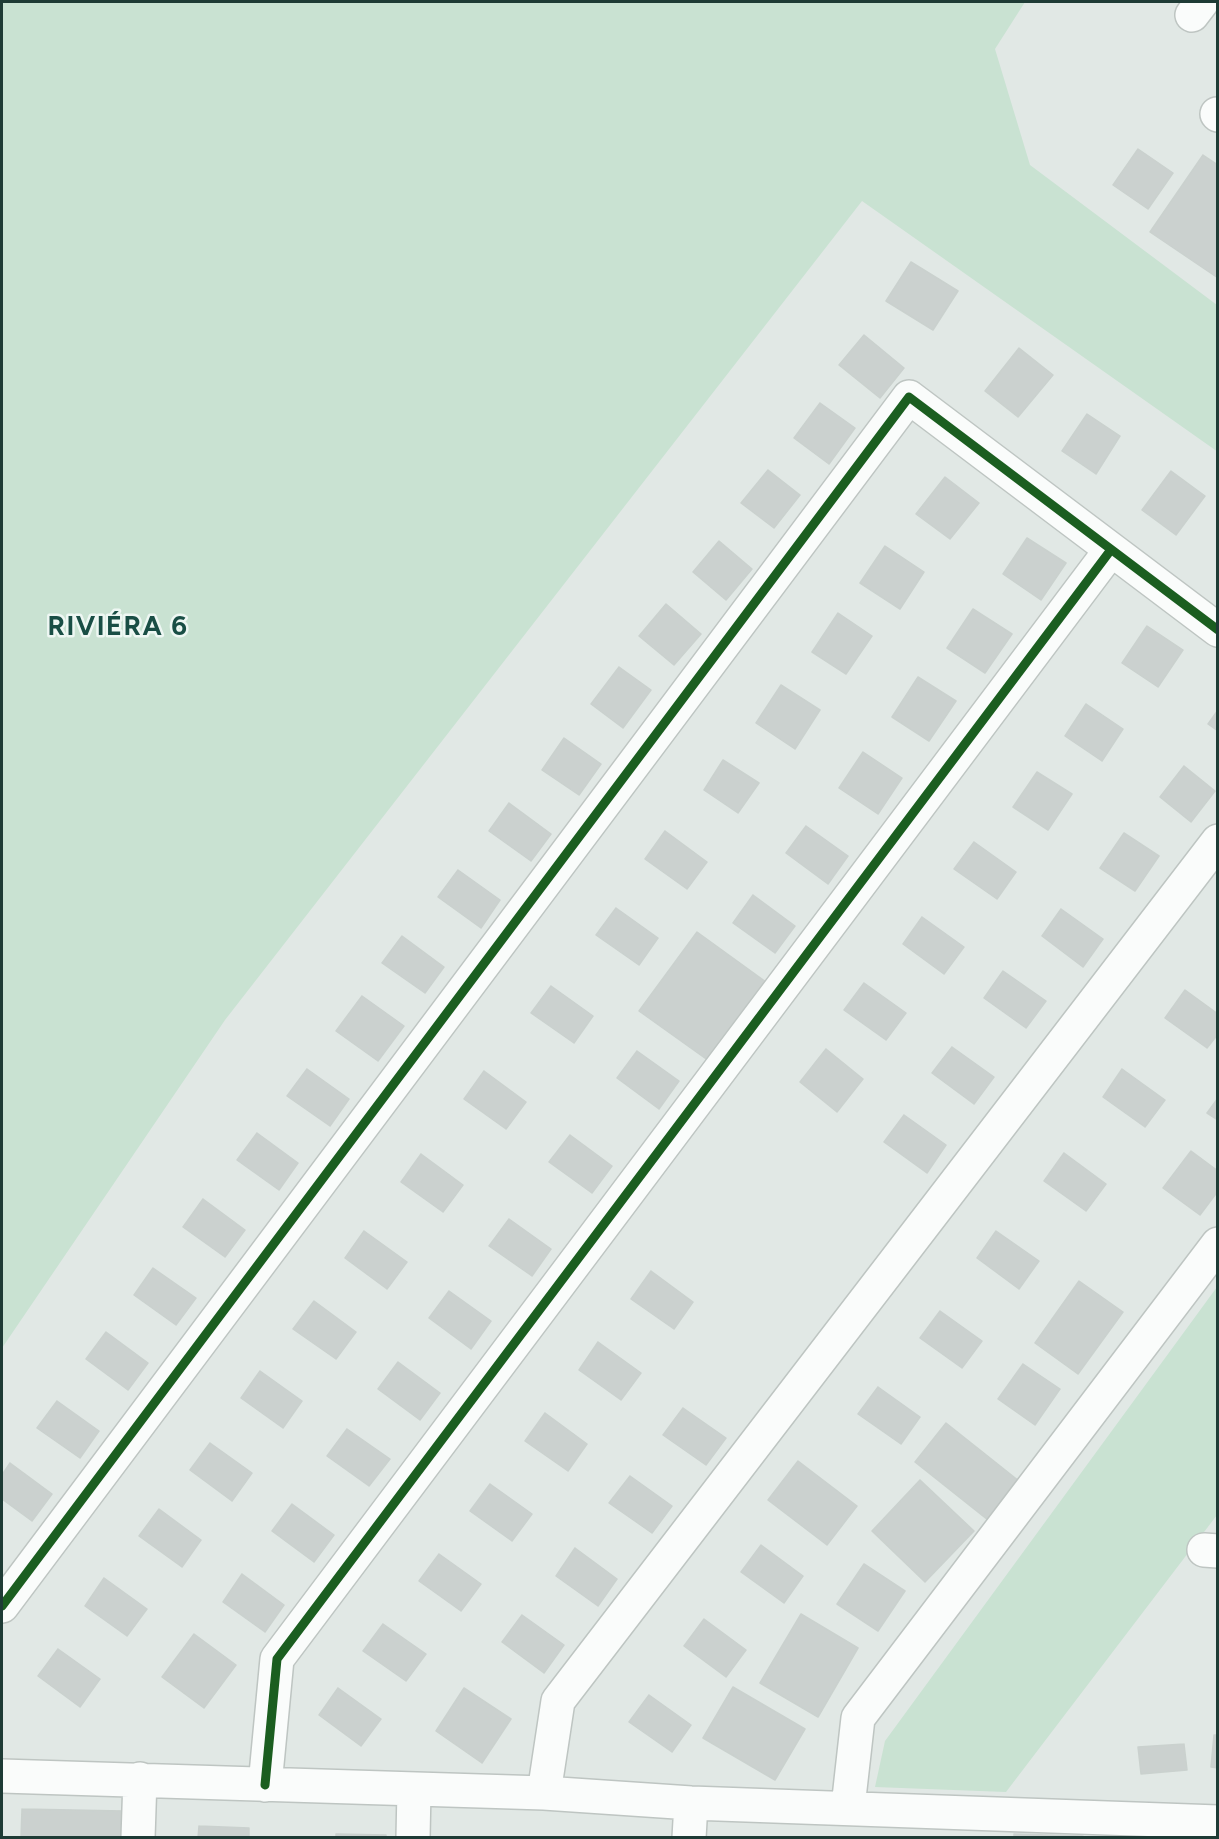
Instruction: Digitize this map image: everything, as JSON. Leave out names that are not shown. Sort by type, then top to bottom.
[{"type":"street","points":[[2,1606],[909,397],[1110,551],[1218,630]]},
{"type":"street","points":[[265,1785],[277,1659],[1110,551]]},
{"type":"street","points":[[544,1793],[558,1701],[1218,842]]},
{"type":"street","points":[[848,1807],[858,1718],[1218,1244]]},
{"type":"street","points":[[2,1776],[544,1793],[691,1803],[848,1807],[976,1825],[1218,1822]]},
{"type":"street","points":[[138,1838],[140,1779]]},
{"type":"street","points":[[413,1838],[414,1789]]},
{"type":"street","points":[[689,1838],[691,1803]]},
{"type":"green space","points":[[2,2],[1025,2],[995,49],[1030,165],[1217,305],[1218,452],[862,201],[225,1020],[2,1348]]},
{"type":"green space","points":[[1217,1287],[1217,1515],[1006,1792],[875,1787],[885,1741]]},
{"type":"building","points":[[1138,149],[1173,173],[1148,209],[1113,185]]},
{"type":"building","points":[[1203,155],[1218,165],[1218,278],[1150,232]]},
{"type":"building","points":[[911,262],[958,291],[933,330],[886,301]]},
{"type":"building","points":[[864,335],[904,368],[880,398],[839,365]]},
{"type":"building","points":[[1019,348],[1053,375],[1018,417],[985,391]]},
{"type":"building","points":[[820,403],[855,428],[829,464],[794,438]]},
{"type":"building","points":[[1087,414],[1120,436],[1096,474],[1062,451]]},
{"type":"building","points":[[768,470],[800,495],[774,528],[741,503]]},
{"type":"building","points":[[1171,471],[1205,496],[1176,535],[1142,510]]},
{"type":"building","points":[[945,477],[979,503],[950,539],[916,514]]},
{"type":"building","points":[[1027,538],[1066,563],[1041,600],[1003,574]]},
{"type":"building","points":[[719,541],[752,569],[726,600],[693,572]]},
{"type":"building","points":[[885,546],[924,572],[900,609],[860,583]]},
{"type":"building","points":[[666,604],[701,634],[674,665],[639,636]]},
{"type":"building","points":[[973,609],[1012,634],[985,673],[947,648]]},
{"type":"building","points":[[838,613],[872,636],[846,674],[812,652]]},
{"type":"building","points":[[1147,626],[1183,650],[1158,687],[1122,663]]},
{"type":"building","points":[[619,667],[651,690],[623,728],[591,704]]},
{"type":"building","points":[[918,677],[956,701],[929,741],[892,717]]},
{"type":"building","points":[[781,685],[820,710],[795,749],[756,723]]},
{"type":"building","points":[[1086,704],[1123,729],[1102,761],[1065,736]]},
{"type":"building","points":[[1218,710],[1218,731],[1208,724]]},
{"type":"building","points":[[564,738],[601,764],[579,795],[542,770]]},
{"type":"building","points":[[863,752],[902,778],[878,814],[839,788]]},
{"type":"building","points":[[723,760],[759,783],[738,813],[704,790]]},
{"type":"building","points":[[1184,766],[1215,791],[1191,822],[1160,797]]},
{"type":"building","points":[[1037,772],[1072,794],[1048,830],[1013,807]]},
{"type":"building","points":[[509,803],[551,834],[531,861],[489,831]]},
{"type":"building","points":[[806,826],[848,856],[828,884],[786,853]]},
{"type":"building","points":[[665,831],[707,862],[687,889],[645,859]]},
{"type":"building","points":[[1124,833],[1159,856],[1135,891],[1100,868]]},
{"type":"building","points":[[974,842],[1016,872],[997,899],[954,869]]},
{"type":"building","points":[[458,870],[500,900],[481,928],[438,897]]},
{"type":"building","points":[[753,895],[795,926],[775,953],[733,923]]},
{"type":"building","points":[[616,908],[658,938],[639,965],[596,935]]},
{"type":"building","points":[[1061,909],[1103,939],[1083,967],[1042,936]]},
{"type":"building","points":[[922,917],[964,947],[944,974],[903,944]]},
{"type":"building","points":[[697,932],[773,987],[716,1066],[639,1011]]},
{"type":"building","points":[[402,936],[444,967],[425,993],[382,963]]},
{"type":"building","points":[[1003,971],[1046,1001],[1026,1028],[984,998]]},
{"type":"building","points":[[864,983],[906,1013],[886,1040],[844,1010]]},
{"type":"building","points":[[551,986],[593,1016],[574,1043],[531,1013]]},
{"type":"building","points":[[1185,990],[1218,1014],[1218,1034],[1207,1048],[1165,1018]]},
{"type":"building","points":[[362,996],[404,1026],[378,1061],[336,1031]]},
{"type":"building","points":[[952,1047],[994,1077],[974,1104],[932,1073]]},
{"type":"building","points":[[826,1049],[863,1079],[837,1112],[800,1082]]},
{"type":"building","points":[[637,1051],[679,1081],[659,1109],[617,1078]]},
{"type":"building","points":[[307,1069],[349,1099],[330,1126],[287,1096]]},
{"type":"building","points":[[1122,1069],[1165,1100],[1145,1127],[1103,1097]]},
{"type":"building","points":[[484,1071],[526,1102],[506,1129],[464,1099]]},
{"type":"building","points":[[1218,1098],[1218,1120],[1207,1113]]},
{"type":"building","points":[[904,1115],[946,1145],[927,1173],[884,1142]]},
{"type":"building","points":[[257,1133],[298,1163],[279,1190],[237,1160]]},
{"type":"building","points":[[570,1135],[612,1166],[592,1193],[549,1162]]},
{"type":"building","points":[[1191,1151],[1218,1171],[1218,1191],[1200,1215],[1163,1188]]},
{"type":"building","points":[[1064,1153],[1106,1184],[1086,1211],[1044,1181]]},
{"type":"building","points":[[421,1154],[463,1185],[443,1212],[401,1182]]},
{"type":"building","points":[[203,1199],[245,1230],[225,1257],[183,1227]]},
{"type":"building","points":[[509,1219],[551,1249],[532,1276],[489,1246]]},
{"type":"building","points":[[364,1231],[407,1262],[387,1289],[345,1258]]},
{"type":"building","points":[[996,1231],[1039,1261],[1019,1289],[977,1258]]},
{"type":"building","points":[[153,1268],[196,1298],[176,1325],[134,1295]]},
{"type":"building","points":[[651,1271],[693,1302],[674,1329],[631,1299]]},
{"type":"building","points":[[1079,1281],[1123,1312],[1078,1374],[1035,1343]]},
{"type":"building","points":[[449,1291],[491,1321],[471,1349],[429,1318]]},
{"type":"building","points":[[314,1301],[356,1332],[336,1359],[293,1329]]},
{"type":"building","points":[[940,1311],[982,1341],[962,1368],[920,1338]]},
{"type":"building","points":[[106,1332],[148,1363],[128,1390],[86,1359]]},
{"type":"building","points":[[598,1342],[641,1373],[621,1400],[579,1370]]},
{"type":"building","points":[[398,1362],[440,1393],[420,1420],[378,1389]]},
{"type":"building","points":[[1023,1364],[1060,1389],[1035,1425],[998,1399]]},
{"type":"building","points":[[260,1371],[302,1401],[283,1428],[241,1398]]},
{"type":"building","points":[[878,1387],[920,1417],[901,1444],[858,1414]]},
{"type":"building","points":[[57,1401],[99,1431],[80,1458],[37,1428]]},
{"type":"building","points":[[683,1408],[726,1438],[706,1465],[663,1435]]},
{"type":"building","points":[[545,1413],[587,1444],[568,1471],[525,1441]]},
{"type":"building","points":[[946,1423],[1024,1485],[993,1524],[915,1462]]},
{"type":"building","points":[[347,1429],[390,1459],[369,1486],[327,1456]]},
{"type":"building","points":[[210,1443],[252,1473],[232,1501],[190,1470]]},
{"type":"building","points":[[798,1461],[857,1506],[827,1545],[768,1500]]},
{"type":"building","points":[[10,1463],[52,1494],[32,1521],[2,1499],[2,1475]]},
{"type":"building","points":[[630,1476],[672,1506],[652,1533],[609,1503]]},
{"type":"building","points":[[920,1480],[974,1531],[925,1582],[872,1531]]},
{"type":"building","points":[[490,1484],[532,1514],[512,1541],[470,1511]]},
{"type":"building","points":[[292,1504],[334,1535],[314,1562],[272,1531]]},
{"type":"building","points":[[159,1509],[201,1540],[182,1567],[139,1536]]},
{"type":"building","points":[[761,1545],[803,1576],[784,1603],[741,1572]]},
{"type":"building","points":[[575,1548],[617,1579],[598,1606],[556,1576]]},
{"type":"building","points":[[439,1554],[481,1584],[461,1611],[419,1581]]},
{"type":"building","points":[[864,1564],[905,1591],[878,1631],[837,1604]]},
{"type":"building","points":[[242,1574],[284,1605],[265,1632],[223,1602]]},
{"type":"building","points":[[104,1578],[147,1609],[127,1636],[85,1606]]},
{"type":"building","points":[[801,1614],[858,1648],[818,1717],[760,1683]]},
{"type":"building","points":[[522,1615],[564,1645],[544,1673],[502,1642]]},
{"type":"building","points":[[704,1619],[746,1650],[726,1677],[684,1646]]},
{"type":"building","points":[[383,1624],[426,1654],[406,1681],[363,1651]]},
{"type":"building","points":[[194,1634],[236,1665],[204,1708],[162,1677]]},
{"type":"building","points":[[58,1649],[100,1679],[80,1707],[38,1676]]},
{"type":"building","points":[[733,1687],[805,1729],[775,1780],[703,1738]]},
{"type":"building","points":[[338,1688],[381,1719],[361,1746],[319,1715]]},
{"type":"building","points":[[464,1688],[511,1719],[482,1763],[436,1731]]},
{"type":"building","points":[[649,1695],[691,1725],[672,1752],[629,1722]]},
{"type":"building","points":[[1214,1735],[1218,1735],[1218,1768],[1211,1767]]},
{"type":"building","points":[[1184,1744],[1187,1770],[1141,1774],[1138,1747]]},
{"type":"building","points":[[22,1809],[123,1811],[122,1838],[21,1838]]},
{"type":"building","points":[[199,1826],[249,1828],[249,1838],[198,1838]]},
{"type":"building","points":[[336,1834],[386,1835],[386,1838],[336,1838]]},
{"type":"building","points":[[1014,1834],[1083,1836],[1083,1838],[1014,1838]]},
{"type":"cycle path","points":[[2,1606],[909,397],[1218,630]]},
{"type":"cycle path","points":[[265,1785],[277,1659],[1110,551]]},
{"type":"district","name":"RIVIÉRA 6","points":[[118,627]]}]
